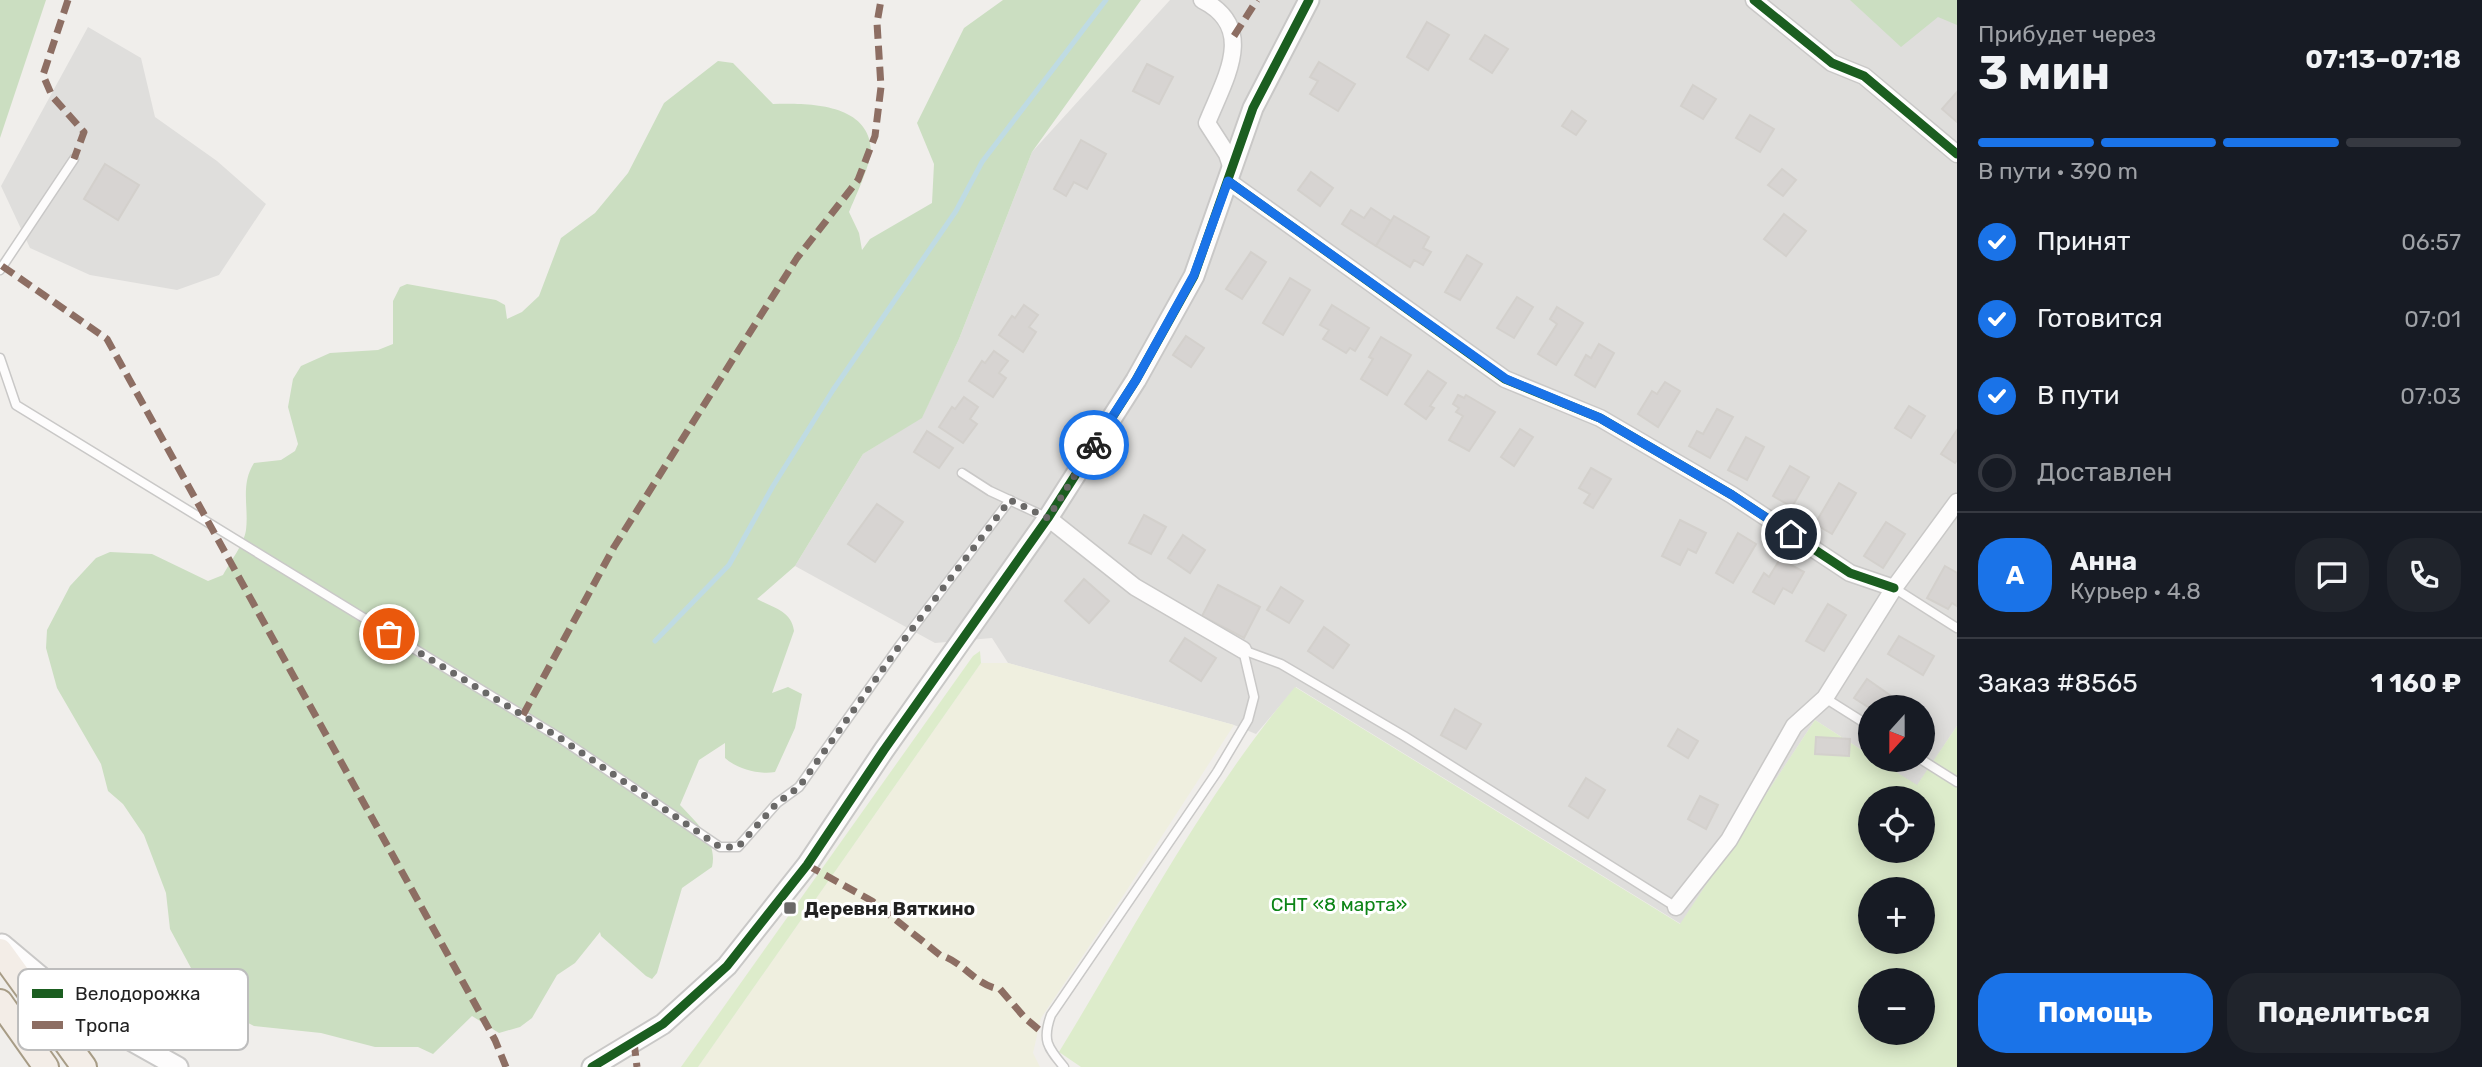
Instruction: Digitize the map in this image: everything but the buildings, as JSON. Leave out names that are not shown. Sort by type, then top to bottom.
[{"type":"main road","points":[[0,951],[18,976]]},
{"type":"main road","points":[[0,1002],[18,1027]]},
{"type":"main road","points":[[34,1050],[46,1067]]},
{"type":"main road","points":[[72,1050],[84,1067]]},
{"type":"street","points":[[1202,0],[1213,6],[1229,22],[1234,36],[1233,58],[1207,123],[1227,154],[1230,175],[1506,379],[1600,418],[1732,495],[1850,573],[1894,588]]},
{"type":"street","points":[[592,1067],[663,1024],[727,966],[807,865],[1048,518],[1136,380],[1194,275],[1253,108],[1309,0]]},
{"type":"street","points":[[1754,0],[1832,63],[1864,76],[1957,154]]},
{"type":"street","points":[[1676,907],[1729,840],[1794,726],[1825,698],[1894,588],[1957,502]]},
{"type":"street","points":[[1048,518],[1135,587],[1243,650]]},
{"type":"street","points":[[0,942],[32,969]]},
{"type":"street","points":[[148,1050],[178,1067]]},
{"type":"lane","points":[[0,270],[74,159]]},
{"type":"lane","points":[[0,358],[16,405],[560,738],[720,847],[738,847],[777,803],[799,787],[900,645],[1010,500]]},
{"type":"lane","points":[[962,472],[990,491],[1048,518]]},
{"type":"lane","points":[[1894,588],[1957,628]]},
{"type":"lane","points":[[1243,650],[1281,664],[1393,730],[1676,907]]},
{"type":"lane","points":[[1063,1067],[1050,1051],[1044,1034],[1051,1015],[1217,772],[1248,720],[1254,697],[1243,650]]},
{"type":"lane","points":[[1825,698],[1858,719]]},
{"type":"lane","points":[[1936,769],[1957,782]]},
{"type":"shaded area","points":[[1170,0],[1941,0],[1957,9],[1957,726],[1936,758],[1936,695],[1858,695],[1858,748],[1815,720],[1681,924],[1296,687],[1256,734],[1234,725],[1008,663],[992,638],[935,643],[795,566],[863,454],[922,417],[959,339],[1032,152]]},
{"type":"shaded area","points":[[88,27],[141,58],[155,117],[217,161],[266,204],[219,275],[177,290],[90,275],[30,248],[1,186]]},
{"type":"shaded area","points":[[1895,772],[1926,772],[1917,786]]},
{"type":"green space","points":[[0,0],[46,0],[0,138]]},
{"type":"green space","points":[[1003,0],[1141,0],[1032,152],[959,339],[922,418],[863,454],[795,566],[757,599],[780,610],[792,624],[794,631],[772,693],[788,687],[802,694],[795,728],[775,772],[756,772],[736,765],[725,758],[725,743],[699,760],[680,805],[709,840],[712,867],[682,888],[657,973],[652,979],[646,976],[601,936],[600,932],[575,963],[557,975],[532,1018],[520,1027],[499,1033],[472,1016],[433,1054],[418,1047],[375,1047],[321,1033],[254,1026],[248,1023],[248,969],[192,969],[170,929],[166,893],[144,835],[123,804],[108,791],[101,764],[57,688],[46,648],[47,630],[70,586],[96,558],[110,552],[152,554],[208,581],[223,575],[245,535],[247,480],[254,463],[281,460],[295,451],[298,444],[288,407],[293,379],[301,366],[330,353],[378,350],[393,344],[393,301],[400,287],[407,284],[496,300],[505,305],[507,319],[522,312],[539,296],[561,238],[595,213],[628,173],[664,103],[718,61],[733,63],[773,104],[803,104],[834,109],[860,123],[868,134],[871,150],[849,212],[859,233],[862,250],[870,239],[932,203],[934,164],[917,123],[964,28]]},
{"type":"green space","points":[[1850,0],[1957,0],[1957,25],[1938,17],[1901,47]]},
{"type":"green space","points":[[980,651],[981,663],[698,1067],[681,1067],[973,656]]},
{"type":"green space","points":[[981,663],[1008,663],[1234,725],[1041,1018],[1033,1053],[1040,1067],[698,1067]]},
{"type":"green space","name":"СНТ «8 марта»","points":[[1295,687],[1680,924],[1815,720],[1858,748],[1858,772],[1896,772],[1917,785],[1926,772],[1936,772],[1936,757],[1957,726],[1957,1067],[1081,1067],[1059,1052],[1170,865],[1229,774]]},
{"type":"waterway","points":[[655,641],[729,565],[773,486],[833,390],[956,211],[982,162],[1106,0]]},
{"type":"marked path","points":[[68,0],[43,75],[52,96],[84,132],[74,159]]},
{"type":"marked path","points":[[523,715],[614,547],[797,258],[858,180],[875,136],[881,87],[877,23],[881,0]]},
{"type":"marked path","points":[[1234,36],[1257,0]]},
{"type":"marked path","points":[[2,266],[107,339],[495,1040],[506,1067]]},
{"type":"marked path","points":[[807,865],[872,901],[940,955],[984,983],[1000,989],[1025,1018],[1044,1034]]},
{"type":"marked path","points":[[634,1042],[637,1067]]},
{"type":"cycle path","points":[[592,1067],[663,1024],[727,966],[807,865],[884,750],[1048,518],[1136,380],[1194,276],[1253,108],[1309,0]]},
{"type":"cycle path","points":[[1754,0],[1832,63],[1864,76],[1957,154]]},
{"type":"cycle path","points":[[1228,181],[1505,379],[1600,418],[1732,495],[1850,573],[1894,588]]},
{"type":"way so far","points":[[389,634],[560,738],[720,847],[738,847],[777,803],[799,787],[900,645],[1010,500],[1048,518],[1094,445]]},
{"type":"place","name":"Деревня Вяткино","points":[[790,908]]},
{"type":"route","points":[[1094,445],[1136,380],[1194,275],[1228,181],[1506,379],[1600,418],[1732,495],[1791,534]]}]
